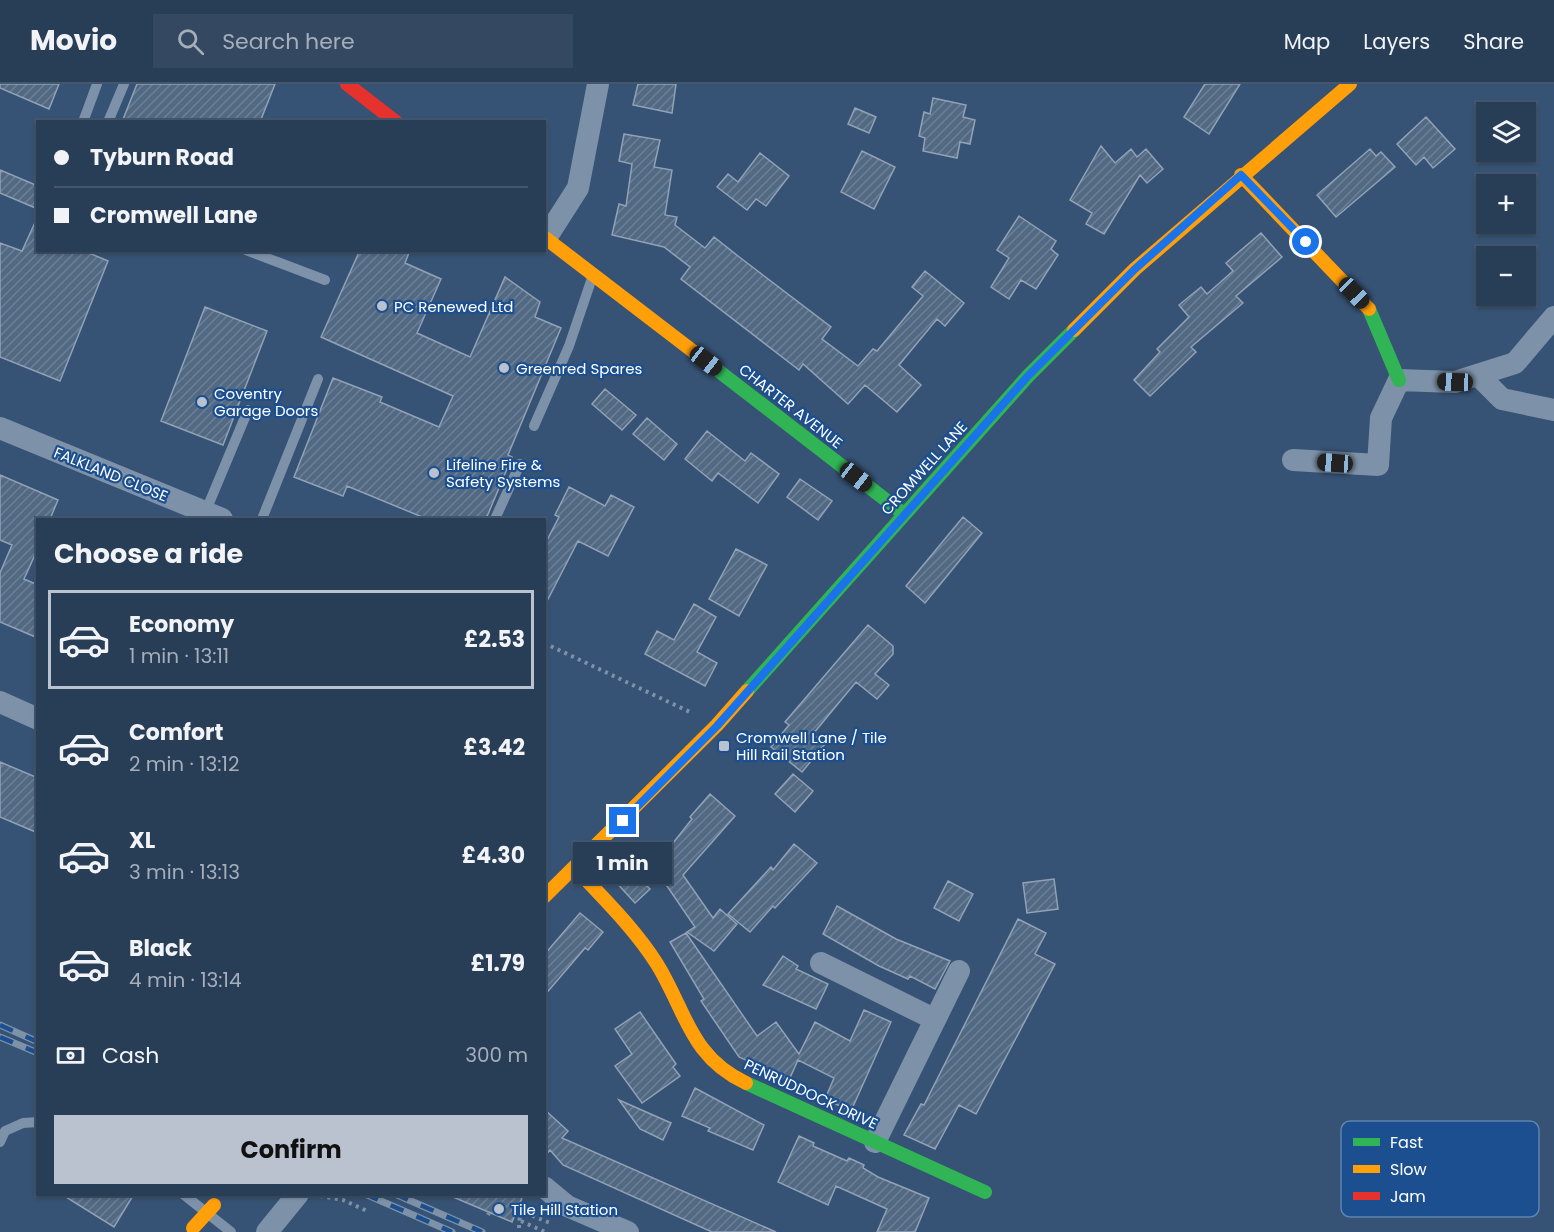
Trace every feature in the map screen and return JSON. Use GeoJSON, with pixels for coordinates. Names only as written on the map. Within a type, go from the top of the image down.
{"type":"FeatureCollection","features":[{"type":"Feature","properties":{"kind":"street"},"geometry":{"type":"LineString","coordinates":[[347,84],[393,120]]}},
{"type":"Feature","properties":{"kind":"street"},"geometry":{"type":"LineString","coordinates":[[546,236],[578,188],[598,84]]}},
{"type":"Feature","properties":{"kind":"street","name":"CROMWELL LANE"},"geometry":{"type":"LineString","coordinates":[[546,895],[576,869],[717,726],[1028,376],[1135,269],[1241,175],[1350,84]]}},
{"type":"Feature","properties":{"kind":"street"},"geometry":{"type":"LineString","coordinates":[[1241,175],[1370,310],[1399,380],[1381,418],[1378,465],[1293,460]]}},
{"type":"Feature","properties":{"kind":"street","name":"CHARTER AVENUE"},"geometry":{"type":"LineString","coordinates":[[546,238],[904,514]]}},
{"type":"Feature","properties":{"kind":"street"},"geometry":{"type":"LineString","coordinates":[[1399,380],[1455,382],[1515,363],[1554,317]]}},
{"type":"Feature","properties":{"kind":"street"},"geometry":{"type":"LineString","coordinates":[[1478,375],[1502,399],[1554,410]]}},
{"type":"Feature","properties":{"kind":"street","name":"FALKLAND CLOSE"},"geometry":{"type":"LineString","coordinates":[[0,428],[210,517]]}},
{"type":"Feature","properties":{"kind":"street"},"geometry":{"type":"LineString","coordinates":[[0,702],[36,718]]}},
{"type":"Feature","properties":{"kind":"street","name":"PENRUDDOCK DRIVE"},"geometry":{"type":"LineString","coordinates":[[576,869],[639,938],[658,965],[693,1038],[709,1059],[734,1077],[985,1192]]}},
{"type":"Feature","properties":{"kind":"street"},"geometry":{"type":"LineString","coordinates":[[821,963],[934,1019]]}},
{"type":"Feature","properties":{"kind":"street"},"geometry":{"type":"LineString","coordinates":[[875,1142],[959,971]]}},
{"type":"Feature","properties":{"kind":"street"},"geometry":{"type":"LineString","coordinates":[[546,1189],[567,1206],[628,1232]]}},
{"type":"Feature","properties":{"kind":"street"},"geometry":{"type":"LineString","coordinates":[[192,1230],[222,1196]]}},
{"type":"Feature","properties":{"kind":"street"},"geometry":{"type":"LineString","coordinates":[[267,1232],[306,1196]]}},
{"type":"Feature","properties":{"kind":"lane"},"geometry":{"type":"LineString","coordinates":[[84,120],[97,84]]}},
{"type":"Feature","properties":{"kind":"lane"},"geometry":{"type":"LineString","coordinates":[[109,120],[124,84]]}},
{"type":"Feature","properties":{"kind":"lane"},"geometry":{"type":"LineString","coordinates":[[251,252],[326,280]]}},
{"type":"Feature","properties":{"kind":"lane"},"geometry":{"type":"LineString","coordinates":[[534,426],[569,346],[593,274]]}},
{"type":"Feature","properties":{"kind":"lane"},"geometry":{"type":"LineString","coordinates":[[262,518],[318,378]]}},
{"type":"Feature","properties":{"kind":"lane"},"geometry":{"type":"LineString","coordinates":[[210,517],[248,410]]}},
{"type":"Feature","properties":{"kind":"lane"},"geometry":{"type":"LineString","coordinates":[[495,518],[520,464]]}},
{"type":"Feature","properties":{"kind":"lane"},"geometry":{"type":"LineString","coordinates":[[0,1142],[5,1131],[23,1123],[36,1122]]}},
{"type":"Feature","properties":{"kind":"lane"},"geometry":{"type":"LineString","coordinates":[[186,1196],[231,1232]]}},
{"type":"Feature","properties":{"kind":"path"},"geometry":{"type":"LineString","coordinates":[[546,644],[717,726]]}},
{"type":"Feature","properties":{"kind":"path"},"geometry":{"type":"LineString","coordinates":[[314,1196],[343,1200],[368,1210]]}},
{"type":"Feature","properties":{"kind":"path"},"geometry":{"type":"LineString","coordinates":[[519,1228],[520,1211],[540,1219]]}},
{"type":"Feature","properties":{"kind":"path"},"geometry":{"type":"LineString","coordinates":[[521,1221],[545,1232]]}},
{"type":"Feature","properties":{"kind":"building"},"geometry":{"type":"Polygon","coordinates":[[[0,84],[59,84],[49,109],[0,88],[0,84]]]}},
{"type":"Feature","properties":{"kind":"building"},"geometry":{"type":"Polygon","coordinates":[[[137,84],[275,84],[261,120],[123,120],[137,84]]]}},
{"type":"Feature","properties":{"kind":"building"},"geometry":{"type":"Polygon","coordinates":[[[638,84],[676,84],[672,113],[633,105],[638,84]]]}},
{"type":"Feature","properties":{"kind":"building"},"geometry":{"type":"Polygon","coordinates":[[[1205,84],[1240,84],[1209,134],[1184,117],[1205,84]]]}},
{"type":"Feature","properties":{"kind":"building"},"geometry":{"type":"Polygon","coordinates":[[[933,98],[966,105],[963,117],[975,120],[970,144],[960,142],[957,158],[923,151],[925,138],[919,136],[924,112],[930,114],[933,98]]]}},
{"type":"Feature","properties":{"kind":"building"},"geometry":{"type":"Polygon","coordinates":[[[855,108],[876,117],[869,133],[848,124],[855,108]]]}},
{"type":"Feature","properties":{"kind":"building"},"geometry":{"type":"Polygon","coordinates":[[[1426,117],[1455,149],[1433,168],[1424,157],[1416,165],[1397,144],[1426,117]]]}},
{"type":"Feature","properties":{"kind":"building"},"geometry":{"type":"Polygon","coordinates":[[[624,134],[660,140],[654,167],[672,170],[665,215],[677,217],[675,225],[705,248],[714,237],[831,327],[822,339],[858,366],[873,349],[877,351],[923,296],[912,287],[925,271],[964,303],[945,326],[937,319],[899,365],[921,385],[897,412],[865,385],[848,404],[803,364],[799,370],[681,279],[690,267],[664,247],[612,235],[619,204],[626,206],[632,164],[619,161],[624,134]]]}},
{"type":"Feature","properties":{"kind":"building"},"geometry":{"type":"Polygon","coordinates":[[[1101,146],[1115,163],[1131,149],[1137,157],[1146,149],[1163,169],[1147,183],[1140,175],[1104,234],[1086,224],[1092,213],[1070,200],[1101,146]]]}},
{"type":"Feature","properties":{"kind":"building"},"geometry":{"type":"Polygon","coordinates":[[[1370,149],[1376,156],[1381,152],[1395,167],[1336,217],[1317,195],[1370,149]]]}},
{"type":"Feature","properties":{"kind":"building"},"geometry":{"type":"Polygon","coordinates":[[[862,151],[895,167],[874,209],[841,192],[862,151]]]}},
{"type":"Feature","properties":{"kind":"building"},"geometry":{"type":"Polygon","coordinates":[[[760,153],[789,176],[766,206],[756,199],[747,210],[717,187],[728,174],[738,182],[760,153]]]}},
{"type":"Feature","properties":{"kind":"building"},"geometry":{"type":"Polygon","coordinates":[[[0,170],[36,185],[36,208],[0,193],[0,170]]]}},
{"type":"Feature","properties":{"kind":"building"},"geometry":{"type":"Polygon","coordinates":[[[1019,216],[1056,241],[1051,249],[1058,255],[1036,289],[1021,280],[1009,299],[991,287],[1009,258],[997,250],[1019,216]]]}},
{"type":"Feature","properties":{"kind":"building"},"geometry":{"type":"Polygon","coordinates":[[[36,220],[36,252],[87,252],[108,261],[60,381],[0,357],[0,243],[22,251],[36,220]]]}},
{"type":"Feature","properties":{"kind":"building"},"geometry":{"type":"Polygon","coordinates":[[[1261,233],[1282,257],[1236,296],[1243,303],[1191,347],[1196,352],[1150,396],[1134,380],[1160,352],[1157,349],[1189,317],[1179,305],[1201,287],[1207,294],[1233,271],[1226,263],[1261,233]]]}},
{"type":"Feature","properties":{"kind":"building"},"geometry":{"type":"Polygon","coordinates":[[[359,252],[409,252],[405,263],[441,279],[417,333],[470,357],[505,277],[540,302],[535,317],[561,328],[508,455],[512,457],[486,518],[425,518],[347,486],[343,496],[294,477],[333,378],[382,397],[380,402],[439,427],[453,396],[321,337],[359,252]]]}},
{"type":"Feature","properties":{"kind":"building"},"geometry":{"type":"Polygon","coordinates":[[[205,307],[267,331],[223,445],[161,421],[205,307]]]}},
{"type":"Feature","properties":{"kind":"building"},"geometry":{"type":"Polygon","coordinates":[[[605,389],[636,415],[622,430],[592,404],[605,389]]]}},
{"type":"Feature","properties":{"kind":"building"},"geometry":{"type":"Polygon","coordinates":[[[647,418],[677,444],[664,460],[633,434],[647,418]]]}},
{"type":"Feature","properties":{"kind":"building"},"geometry":{"type":"Polygon","coordinates":[[[707,431],[745,461],[751,453],[779,474],[758,503],[718,473],[712,481],[685,459],[707,431]]]}},
{"type":"Feature","properties":{"kind":"building"},"geometry":{"type":"Polygon","coordinates":[[[0,475],[58,500],[50,518],[36,518],[36,552],[24,579],[36,584],[36,637],[0,622],[0,573],[12,545],[0,540],[0,475]]]}},
{"type":"Feature","properties":{"kind":"building"},"geometry":{"type":"Polygon","coordinates":[[[800,479],[832,501],[818,520],[787,497],[800,479]]]}},
{"type":"Feature","properties":{"kind":"building"},"geometry":{"type":"Polygon","coordinates":[[[569,487],[605,506],[611,495],[634,507],[608,556],[578,541],[546,603],[546,542],[559,517],[555,515],[569,487]]]}},
{"type":"Feature","properties":{"kind":"building"},"geometry":{"type":"Polygon","coordinates":[[[963,517],[982,533],[925,603],[906,586],[963,517]]]}},
{"type":"Feature","properties":{"kind":"building"},"geometry":{"type":"Polygon","coordinates":[[[736,549],[767,565],[739,616],[709,599],[736,549]]]}},
{"type":"Feature","properties":{"kind":"building"},"geometry":{"type":"Polygon","coordinates":[[[694,604],[716,617],[697,652],[717,663],[705,686],[645,654],[657,631],[674,640],[694,604]]]}},
{"type":"Feature","properties":{"kind":"building"},"geometry":{"type":"Polygon","coordinates":[[[868,625],[893,646],[893,654],[875,674],[889,685],[877,699],[856,682],[813,734],[825,744],[802,772],[771,747],[789,725],[785,722],[868,625]]]}},
{"type":"Feature","properties":{"kind":"building"},"geometry":{"type":"Polygon","coordinates":[[[0,762],[36,777],[36,832],[0,817],[0,762]]]}},
{"type":"Feature","properties":{"kind":"building"},"geometry":{"type":"Polygon","coordinates":[[[793,774],[813,791],[795,812],[775,794],[793,774]]]}},
{"type":"Feature","properties":{"kind":"building"},"geometry":{"type":"Polygon","coordinates":[[[710,794],[735,816],[683,875],[713,918],[720,909],[737,924],[714,951],[687,932],[695,927],[654,867],[692,819],[690,817],[710,794]]]}},
{"type":"Feature","properties":{"kind":"building"},"geometry":{"type":"Polygon","coordinates":[[[794,844],[817,863],[750,932],[728,914],[771,867],[773,870],[794,844]]]}},
{"type":"Feature","properties":{"kind":"building"},"geometry":{"type":"Polygon","coordinates":[[[628,867],[650,889],[635,903],[614,880],[628,867]]]}},
{"type":"Feature","properties":{"kind":"building"},"geometry":{"type":"Polygon","coordinates":[[[1054,879],[1058,909],[1027,913],[1023,883],[1054,879]]]}},
{"type":"Feature","properties":{"kind":"building"},"geometry":{"type":"Polygon","coordinates":[[[948,881],[973,894],[959,921],[934,908],[948,881]]]}},
{"type":"Feature","properties":{"kind":"building"},"geometry":{"type":"Polygon","coordinates":[[[837,906],[896,939],[950,961],[935,989],[910,976],[908,979],[879,966],[823,934],[837,906]]]}},
{"type":"Feature","properties":{"kind":"building"},"geometry":{"type":"Polygon","coordinates":[[[580,913],[603,932],[588,950],[585,948],[546,994],[546,953],[580,913]]]}},
{"type":"Feature","properties":{"kind":"building"},"geometry":{"type":"Polygon","coordinates":[[[1018,919],[1046,933],[1035,954],[1055,964],[976,1114],[959,1105],[935,1149],[904,1135],[921,1104],[924,1105],[1018,919]]]}},
{"type":"Feature","properties":{"kind":"building"},"geometry":{"type":"Polygon","coordinates":[[[686,933],[757,1036],[776,1022],[799,1054],[815,1022],[850,1041],[864,1010],[891,1022],[851,1111],[825,1099],[834,1078],[798,1060],[789,1080],[739,1057],[701,1001],[704,999],[670,942],[686,933]]]}},
{"type":"Feature","properties":{"kind":"building"},"geometry":{"type":"Polygon","coordinates":[[[783,956],[798,966],[796,969],[828,984],[816,1009],[763,985],[783,956]]]}},
{"type":"Feature","properties":{"kind":"building"},"geometry":{"type":"Polygon","coordinates":[[[640,1012],[676,1064],[673,1067],[680,1076],[642,1103],[615,1066],[632,1054],[615,1029],[640,1012]]]}},
{"type":"Feature","properties":{"kind":"building"},"geometry":{"type":"Polygon","coordinates":[[[695,1088],[764,1125],[753,1150],[708,1131],[710,1128],[682,1116],[695,1088]]]}},
{"type":"Feature","properties":{"kind":"building"},"geometry":{"type":"Polygon","coordinates":[[[619,1100],[671,1123],[663,1140],[640,1129],[619,1100]]]}},
{"type":"Feature","properties":{"kind":"building"},"geometry":{"type":"Polygon","coordinates":[[[546,1111],[568,1131],[562,1138],[776,1232],[712,1232],[563,1165],[550,1150],[546,1155],[546,1111]]]}},
{"type":"Feature","properties":{"kind":"building"},"geometry":{"type":"Polygon","coordinates":[[[799,1136],[814,1143],[813,1146],[847,1161],[849,1158],[864,1165],[863,1168],[878,1177],[929,1198],[915,1232],[877,1232],[887,1209],[836,1186],[828,1205],[778,1182],[799,1136]]]}},
{"type":"Feature","properties":{"kind":"building"},"geometry":{"type":"Polygon","coordinates":[[[64,1196],[133,1196],[114,1227],[64,1196]]]}},
{"type":"Feature","properties":{"kind":"building","name":"Tile Hill Station"},"geometry":{"type":"Polygon","coordinates":[[[451,1196],[518,1196],[522,1198],[512,1222],[451,1196]]]}},
{"type":"Feature","properties":{"kind":"railway"},"geometry":{"type":"LineString","coordinates":[[0,1025],[36,1041]]}},
{"type":"Feature","properties":{"kind":"railway"},"geometry":{"type":"LineString","coordinates":[[0,1037],[36,1052]]}},
{"type":"Feature","properties":{"kind":"railway"},"geometry":{"type":"LineString","coordinates":[[370,1196],[452,1232]]}},
{"type":"Feature","properties":{"kind":"railway"},"geometry":{"type":"LineString","coordinates":[[400,1196],[482,1232]]}},
{"type":"Feature","properties":{"kind":"traffic: fast"},"geometry":{"type":"LineString","coordinates":[[1369,309],[1399,380]]}},
{"type":"Feature","properties":{"kind":"traffic: fast"},"geometry":{"type":"LineString","coordinates":[[747,691],[1028,376],[1074,330]]}},
{"type":"Feature","properties":{"kind":"traffic: fast"},"geometry":{"type":"LineString","coordinates":[[694,352],[904,514]]}},
{"type":"Feature","properties":{"kind":"traffic: fast"},"geometry":{"type":"LineString","coordinates":[[746,1083],[985,1192]]}},
{"type":"Feature","properties":{"kind":"traffic: slow"},"geometry":{"type":"LineString","coordinates":[[1074,330],[1135,269],[1350,84]]}},
{"type":"Feature","properties":{"kind":"traffic: slow"},"geometry":{"type":"LineString","coordinates":[[1241,175],[1369,309]]}},
{"type":"Feature","properties":{"kind":"traffic: slow"},"geometry":{"type":"LineString","coordinates":[[546,239],[694,352]]}},
{"type":"Feature","properties":{"kind":"traffic: slow"},"geometry":{"type":"LineString","coordinates":[[546,895],[717,725],[747,691]]}},
{"type":"Feature","properties":{"kind":"traffic: slow"},"geometry":{"type":"LineString","coordinates":[[576,869],[619,915],[648,951],[701,1046],[727,1072],[746,1083]]}},
{"type":"Feature","properties":{"kind":"traffic: slow"},"geometry":{"type":"LineString","coordinates":[[193,1228],[214,1205]]}},
{"type":"Feature","properties":{"kind":"traffic: jam"},"geometry":{"type":"LineString","coordinates":[[347,84],[393,120]]}},
{"type":"Feature","properties":{"kind":"place","name":"PC Renewed Ltd"},"geometry":{"type":"Point","coordinates":[382,306]}},
{"type":"Feature","properties":{"kind":"place","name":"Greenred Spares"},"geometry":{"type":"Point","coordinates":[504,368]}},
{"type":"Feature","properties":{"kind":"place","name":"Coventry Garage Doors"},"geometry":{"type":"Point","coordinates":[202,402]}},
{"type":"Feature","properties":{"kind":"place","name":"Lifeline Fire & Safety Systems"},"geometry":{"type":"Point","coordinates":[434,473]}},
{"type":"Feature","properties":{"kind":"place","name":"Cromwell Lane / Tile Hill Rail Station"},"geometry":{"type":"Point","coordinates":[724,746]}},
{"type":"Feature","properties":{"kind":"place","name":"Tile Hill Station"},"geometry":{"type":"Point","coordinates":[499,1209]}},
{"type":"Feature","properties":{"kind":"route"},"geometry":{"type":"LineString","coordinates":[[623,821],[717,726],[1028,376],[1135,269],[1241,175],[1306,242]]}}]}
